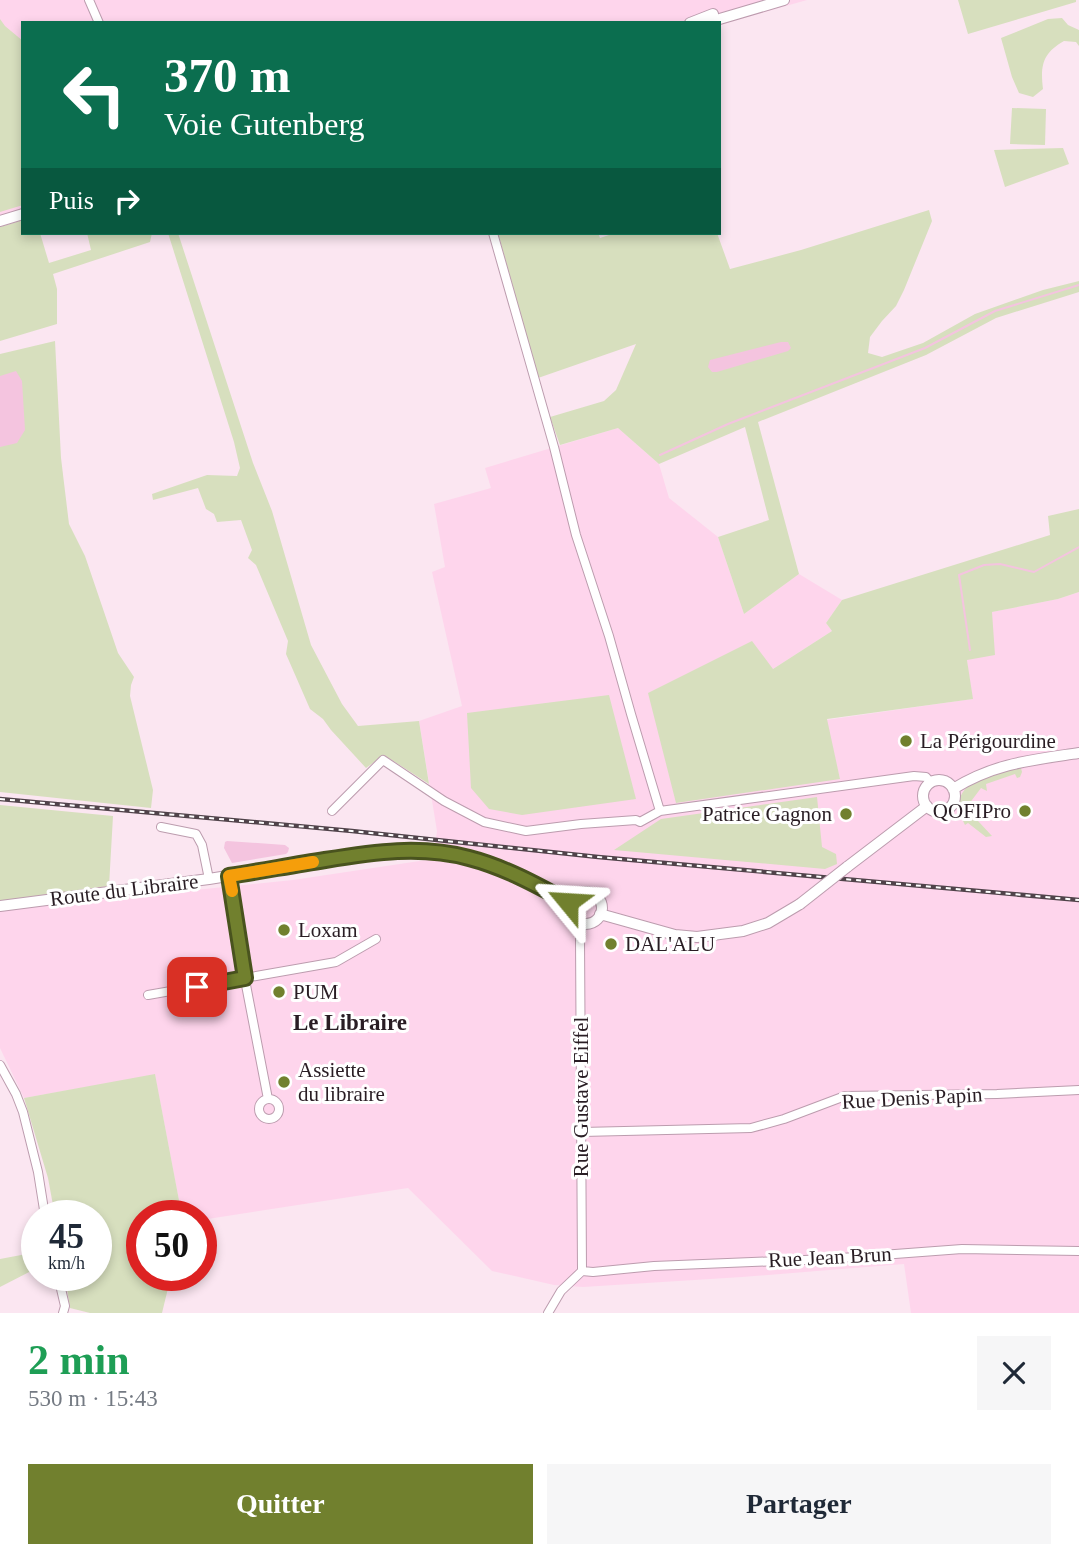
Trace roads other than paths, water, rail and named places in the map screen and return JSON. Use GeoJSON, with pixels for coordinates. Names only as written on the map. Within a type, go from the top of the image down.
{"type":"FeatureCollection","features":[{"type":"Feature","properties":{"kind":"main road"},"geometry":{"type":"LineString","coordinates":[[695,21],[759,0]]}},
{"type":"Feature","properties":{"kind":"main road"},"geometry":{"type":"LineString","coordinates":[[713,21],[784,0]]}},
{"type":"Feature","properties":{"kind":"main road"},"geometry":{"type":"LineString","coordinates":[[0,221],[21,215]]}},
{"type":"Feature","properties":{"kind":"main road"},"geometry":{"type":"LineString","coordinates":[[953,789],[982,773],[1002,766],[1079,753]]}},
{"type":"Feature","properties":{"kind":"main road"},"geometry":{"type":"LineString","coordinates":[[941,780],[953,789],[955,799],[950,807],[936,811],[927,806],[924,791],[931,783],[941,780]]}},
{"type":"Feature","properties":{"kind":"main road"},"geometry":{"type":"LineString","coordinates":[[600,914],[696,937],[743,931],[768,923],[800,904],[927,806]]}},
{"type":"Feature","properties":{"kind":"main road","name":"Route du Libraire"},"geometry":{"type":"LineString","coordinates":[[0,906],[209,879],[387,851],[431,851],[469,858],[509,873],[571,903]]}},
{"type":"Feature","properties":{"kind":"main road"},"geometry":{"type":"LineString","coordinates":[[590,893],[598,899],[600,914],[595,921],[582,924],[571,914],[571,903],[577,896],[590,893]]}},
{"type":"Feature","properties":{"kind":"street"},"geometry":{"type":"LineString","coordinates":[[89,0],[98,21]]}},
{"type":"Feature","properties":{"kind":"street"},"geometry":{"type":"LineString","coordinates":[[494,235],[554,447],[576,535],[609,636],[660,811]]}},
{"type":"Feature","properties":{"kind":"street"},"geometry":{"type":"LineString","coordinates":[[332,811],[383,760],[444,801],[484,822],[526,831],[581,824],[636,820],[640,822],[660,811],[914,776],[926,778],[931,783]]}},
{"type":"Feature","properties":{"kind":"street"},"geometry":{"type":"LineString","coordinates":[[161,827],[196,834],[202,845],[209,879]]}},
{"type":"Feature","properties":{"kind":"street"},"geometry":{"type":"LineString","coordinates":[[229,876],[268,1099]]}},
{"type":"Feature","properties":{"kind":"street","name":"Rue Gustave Eiffel"},"geometry":{"type":"LineString","coordinates":[[582,924],[582,1271]]}},
{"type":"Feature","properties":{"kind":"street"},"geometry":{"type":"LineString","coordinates":[[148,995],[336,962],[376,939]]}},
{"type":"Feature","properties":{"kind":"street"},"geometry":{"type":"LineString","coordinates":[[0,1065],[23,1112],[42,1200]]}},
{"type":"Feature","properties":{"kind":"street","name":"Rue Denis Papin"},"geometry":{"type":"LineString","coordinates":[[582,1132],[751,1128],[784,1119],[845,1096],[1079,1090]]}},
{"type":"Feature","properties":{"kind":"street","name":"Rue Jean Brun"},"geometry":{"type":"LineString","coordinates":[[582,1271],[828,1259],[962,1249],[1079,1251]]}},
{"type":"Feature","properties":{"kind":"street"},"geometry":{"type":"LineString","coordinates":[[548,1313],[561,1291],[582,1271]]}},
{"type":"Feature","properties":{"kind":"street"},"geometry":{"type":"LineString","coordinates":[[62,1291],[65,1306],[63,1313]]}},
{"type":"Feature","properties":{"kind":"waterway"},"geometry":{"type":"LineString","coordinates":[[660,455],[728,424],[925,348],[995,311],[1079,285]]}},
{"type":"Feature","properties":{"kind":"waterway"},"geometry":{"type":"LineString","coordinates":[[970,650],[959,575],[984,565],[1000,564],[1034,572],[1079,547]]}},
{"type":"Feature","properties":{"kind":"railway"},"geometry":{"type":"LineString","coordinates":[[0,799],[1079,900]]}},
{"type":"Feature","properties":{"kind":"place","name":"La Périgourdine"},"geometry":{"type":"Point","coordinates":[906,741]}},
{"type":"Feature","properties":{"kind":"place","name":"QOFIPro"},"geometry":{"type":"Point","coordinates":[1025,811]}},
{"type":"Feature","properties":{"kind":"place","name":"Patrice Gagnon"},"geometry":{"type":"Point","coordinates":[846,814]}},
{"type":"Feature","properties":{"kind":"place","name":"Loxam"},"geometry":{"type":"Point","coordinates":[284,930]}},
{"type":"Feature","properties":{"kind":"place","name":"DAL'ALU"},"geometry":{"type":"Point","coordinates":[611,944]}},
{"type":"Feature","properties":{"kind":"place","name":"PUM"},"geometry":{"type":"Point","coordinates":[279,992]}},
{"type":"Feature","properties":{"kind":"place","name":"Assiette du libraire"},"geometry":{"type":"Point","coordinates":[284,1082]}},
{"type":"Feature","properties":{"kind":"district","name":"Le Libraire"},"geometry":{"type":"Point","coordinates":[350,1022]}}]}
